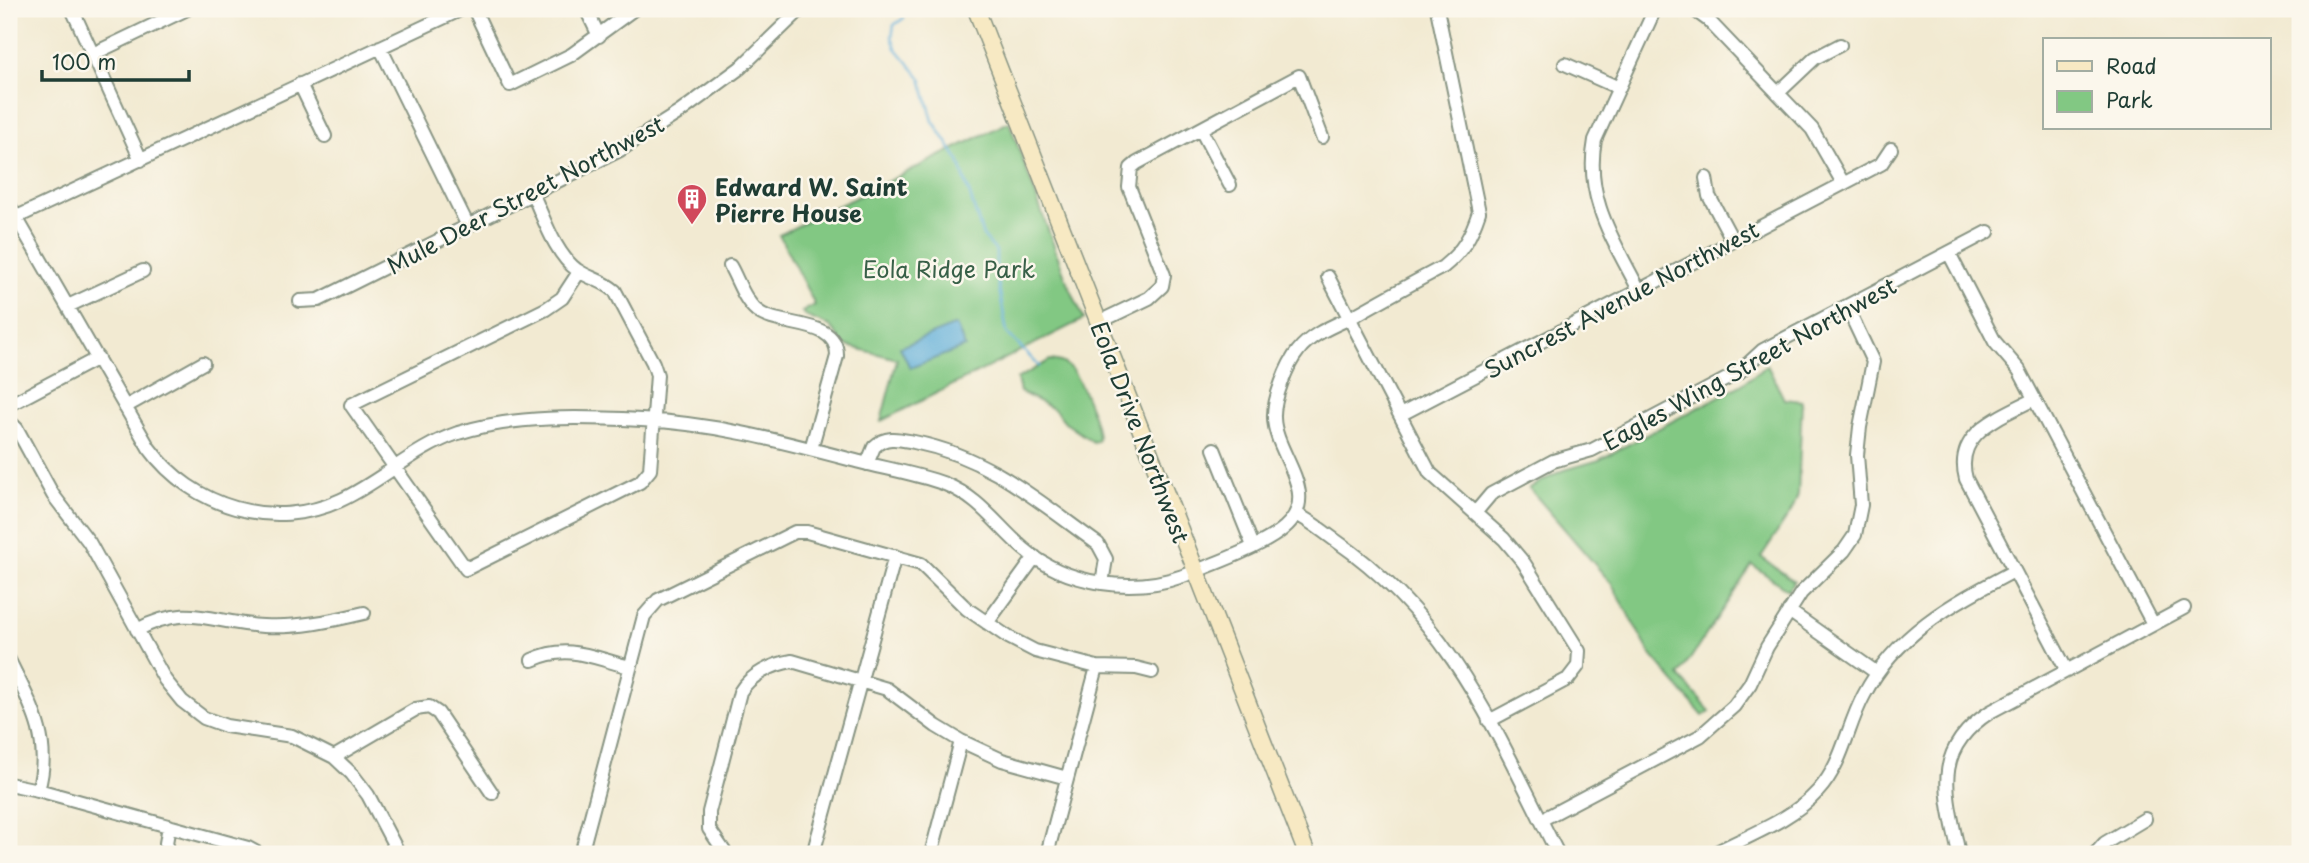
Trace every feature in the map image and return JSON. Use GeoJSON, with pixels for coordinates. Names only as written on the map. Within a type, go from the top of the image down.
{"type":"FeatureCollection","features":[{"type":"Feature","properties":{"kind":"main road","name":"Eola Drive Northwest"},"geometry":{"type":"LineString","coordinates":[[976,9],[1307,854]]}},
{"type":"Feature","properties":{"kind":"street"},"geometry":{"type":"LineString","coordinates":[[72,9],[141,160]]}},
{"type":"Feature","properties":{"kind":"street"},"geometry":{"type":"LineString","coordinates":[[93,54],[187,9]]}},
{"type":"Feature","properties":{"kind":"street"},"geometry":{"type":"LineString","coordinates":[[17,217],[462,9]]}},
{"type":"Feature","properties":{"kind":"street"},"geometry":{"type":"LineString","coordinates":[[474,9],[510,85],[560,61],[634,9]]}},
{"type":"Feature","properties":{"kind":"street"},"geometry":{"type":"LineString","coordinates":[[586,9],[599,36]]}},
{"type":"Feature","properties":{"kind":"street","name":"Mule Deer Street Northwest"},"geometry":{"type":"LineString","coordinates":[[300,301],[319,300],[620,150],[680,112],[740,68],[801,9]]}},
{"type":"Feature","properties":{"kind":"street"},"geometry":{"type":"LineString","coordinates":[[9,205],[149,448],[167,470],[203,496],[239,510],[283,514],[314,510],[343,500],[393,467],[445,438],[502,423],[600,418],[654,421],[726,429],[942,483],[985,508],[1035,557],[1068,573],[1102,583],[1139,585],[1195,571],[1280,532],[1296,514],[1300,495],[1274,423],[1276,405],[1297,352],[1311,339],[1443,267],[1458,255],[1471,237],[1479,212],[1437,9]]}},
{"type":"Feature","properties":{"kind":"street"},"geometry":{"type":"LineString","coordinates":[[1639,290],[1600,215],[1591,178],[1595,140],[1655,9]]}},
{"type":"Feature","properties":{"kind":"street"},"geometry":{"type":"LineString","coordinates":[[1693,9],[1708,20],[1812,129],[1843,183]]}},
{"type":"Feature","properties":{"kind":"street"},"geometry":{"type":"LineString","coordinates":[[1778,93],[1815,58],[1840,45]]}},
{"type":"Feature","properties":{"kind":"street"},"geometry":{"type":"LineString","coordinates":[[380,47],[468,226]]}},
{"type":"Feature","properties":{"kind":"street"},"geometry":{"type":"LineString","coordinates":[[1565,64],[1619,88]]}},
{"type":"Feature","properties":{"kind":"street"},"geometry":{"type":"LineString","coordinates":[[1098,322],[1149,298],[1162,286],[1164,275],[1129,187],[1131,169],[1299,76],[1322,137]]}},
{"type":"Feature","properties":{"kind":"street"},"geometry":{"type":"LineString","coordinates":[[300,84],[325,136]]}},
{"type":"Feature","properties":{"kind":"street"},"geometry":{"type":"LineString","coordinates":[[1201,130],[1230,185]]}},
{"type":"Feature","properties":{"kind":"street","name":"Suncrest Avenue Northwest"},"geometry":{"type":"LineString","coordinates":[[1400,415],[1881,164],[1892,149]]}},
{"type":"Feature","properties":{"kind":"street"},"geometry":{"type":"LineString","coordinates":[[1706,178],[1709,196],[1733,241]]}},
{"type":"Feature","properties":{"kind":"street"},"geometry":{"type":"LineString","coordinates":[[533,195],[560,249],[579,272],[605,282],[615,291],[653,363],[657,375],[650,470],[640,482],[466,569],[351,405],[546,309],[562,298],[579,272]]}},
{"type":"Feature","properties":{"kind":"street","name":"Eagles Wing Street Northwest"},"geometry":{"type":"LineString","coordinates":[[1475,513],[1491,494],[1553,461],[1592,450],[1641,425],[1738,373],[1763,350],[1988,233]]}},
{"type":"Feature","properties":{"kind":"street"},"geometry":{"type":"LineString","coordinates":[[1949,253],[1995,342],[2019,370],[2153,624]]}},
{"type":"Feature","properties":{"kind":"street"},"geometry":{"type":"LineString","coordinates":[[730,267],[756,310],[765,316],[825,332],[835,344],[837,356],[811,449]]}},
{"type":"Feature","properties":{"kind":"street"},"geometry":{"type":"LineString","coordinates":[[68,306],[144,271]]}},
{"type":"Feature","properties":{"kind":"street"},"geometry":{"type":"LineString","coordinates":[[1328,277],[1430,473],[1504,539],[1542,588],[1579,651],[1578,666],[1568,679],[1489,721]]}},
{"type":"Feature","properties":{"kind":"street"},"geometry":{"type":"LineString","coordinates":[[1541,820],[1700,736],[1734,706],[1750,684],[1801,593],[1843,551],[1854,534],[1861,505],[1857,455],[1873,362],[1847,307]]}},
{"type":"Feature","properties":{"kind":"street"},"geometry":{"type":"LineString","coordinates":[[9,405],[98,358]]}},
{"type":"Feature","properties":{"kind":"street"},"geometry":{"type":"LineString","coordinates":[[125,407],[203,363]]}},
{"type":"Feature","properties":{"kind":"street"},"geometry":{"type":"LineString","coordinates":[[2034,399],[1981,427],[1971,437],[1963,466],[1966,479],[2067,671]]}},
{"type":"Feature","properties":{"kind":"street"},"geometry":{"type":"LineString","coordinates":[[9,421],[17,429],[53,495],[89,542],[165,680],[182,701],[204,718],[226,726],[292,736],[334,757],[368,795],[399,854]]}},
{"type":"Feature","properties":{"kind":"street"},"geometry":{"type":"LineString","coordinates":[[867,464],[874,447],[890,438],[948,450],[978,461],[1098,544],[1106,559],[1102,583]]}},
{"type":"Feature","properties":{"kind":"street"},"geometry":{"type":"LineString","coordinates":[[1214,449],[1253,546]]}},
{"type":"Feature","properties":{"kind":"street"},"geometry":{"type":"LineString","coordinates":[[1296,514],[1361,558],[1412,604],[1452,654],[1558,854]]}},
{"type":"Feature","properties":{"kind":"street"},"geometry":{"type":"LineString","coordinates":[[582,854],[644,616],[658,600],[785,536],[807,532],[921,564],[967,609],[1035,652],[1097,667],[1136,667],[1152,672]]}},
{"type":"Feature","properties":{"kind":"street"},"geometry":{"type":"LineString","coordinates":[[813,854],[895,556]]}},
{"type":"Feature","properties":{"kind":"street"},"geometry":{"type":"LineString","coordinates":[[987,623],[1035,557]]}},
{"type":"Feature","properties":{"kind":"street"},"geometry":{"type":"LineString","coordinates":[[1713,854],[1795,810],[1819,790],[1834,769],[1853,718],[1877,673],[1900,644],[1922,624],[2014,570]]}},
{"type":"Feature","properties":{"kind":"street"},"geometry":{"type":"LineString","coordinates":[[1959,854],[1947,795],[1946,774],[1955,744],[1976,721],[2184,608]]}},
{"type":"Feature","properties":{"kind":"street"},"geometry":{"type":"LineString","coordinates":[[1789,611],[1877,673]]}},
{"type":"Feature","properties":{"kind":"street"},"geometry":{"type":"LineString","coordinates":[[137,630],[161,617],[181,614],[239,624],[289,627],[364,613]]}},
{"type":"Feature","properties":{"kind":"street"},"geometry":{"type":"LineString","coordinates":[[532,660],[552,651],[563,650],[630,667]]}},
{"type":"Feature","properties":{"kind":"street"},"geometry":{"type":"LineString","coordinates":[[9,660],[43,736],[45,757],[38,790]]}},
{"type":"Feature","properties":{"kind":"street"},"geometry":{"type":"LineString","coordinates":[[726,854],[709,829],[709,811],[744,685],[780,663],[792,661],[887,689],[936,726],[961,741],[1002,760],[1067,778]]}},
{"type":"Feature","properties":{"kind":"street"},"geometry":{"type":"LineString","coordinates":[[1047,854],[1097,667]]}},
{"type":"Feature","properties":{"kind":"street"},"geometry":{"type":"LineString","coordinates":[[334,757],[416,709],[429,707],[438,713],[492,793]]}},
{"type":"Feature","properties":{"kind":"street"},"geometry":{"type":"LineString","coordinates":[[931,854],[961,741]]}},
{"type":"Feature","properties":{"kind":"street"},"geometry":{"type":"LineString","coordinates":[[9,784],[169,826],[259,854]]}},
{"type":"Feature","properties":{"kind":"street"},"geometry":{"type":"LineString","coordinates":[[2095,854],[2105,843],[2145,819]]}},
{"type":"Feature","properties":{"kind":"street"},"geometry":{"type":"LineString","coordinates":[[169,826],[166,843],[170,854]]}},
{"type":"Feature","properties":{"kind":"green space","name":"Eola Ridge Park"},"geometry":{"type":"Polygon","coordinates":[[[1009,122],[1066,279],[1084,319],[881,421],[897,359],[844,345],[830,326],[809,318],[802,312],[815,305],[779,235],[1009,122]]]}},
{"type":"Feature","properties":{"kind":"green space"},"geometry":{"type":"Polygon","coordinates":[[[1050,360],[1064,363],[1075,375],[1093,416],[1097,441],[1093,442],[1067,424],[1054,409],[1020,392],[1017,379],[1050,360]]]}},
{"type":"Feature","properties":{"kind":"green space"},"geometry":{"type":"Polygon","coordinates":[[[1767,365],[1784,399],[1802,401],[1798,495],[1792,510],[1761,557],[1794,581],[1788,590],[1752,565],[1679,676],[1710,711],[1703,716],[1651,655],[1611,583],[1529,488],[1561,471],[1599,460],[1741,385],[1767,365]]]}},
{"type":"Feature","properties":{"kind":"water"},"geometry":{"type":"Polygon","coordinates":[[[956,325],[965,347],[910,368],[900,347],[956,325]]]}},
{"type":"Feature","properties":{"kind":"waterway"},"geometry":{"type":"LineString","coordinates":[[904,18],[894,25],[892,37],[896,48],[921,78],[933,121],[959,161],[983,236],[996,251],[996,271],[1007,333],[1039,366]]}},
{"type":"Feature","properties":{"kind":"place","name":"Edward W. Saint Pierre House"},"geometry":{"type":"Point","coordinates":[692,226]}}]}
